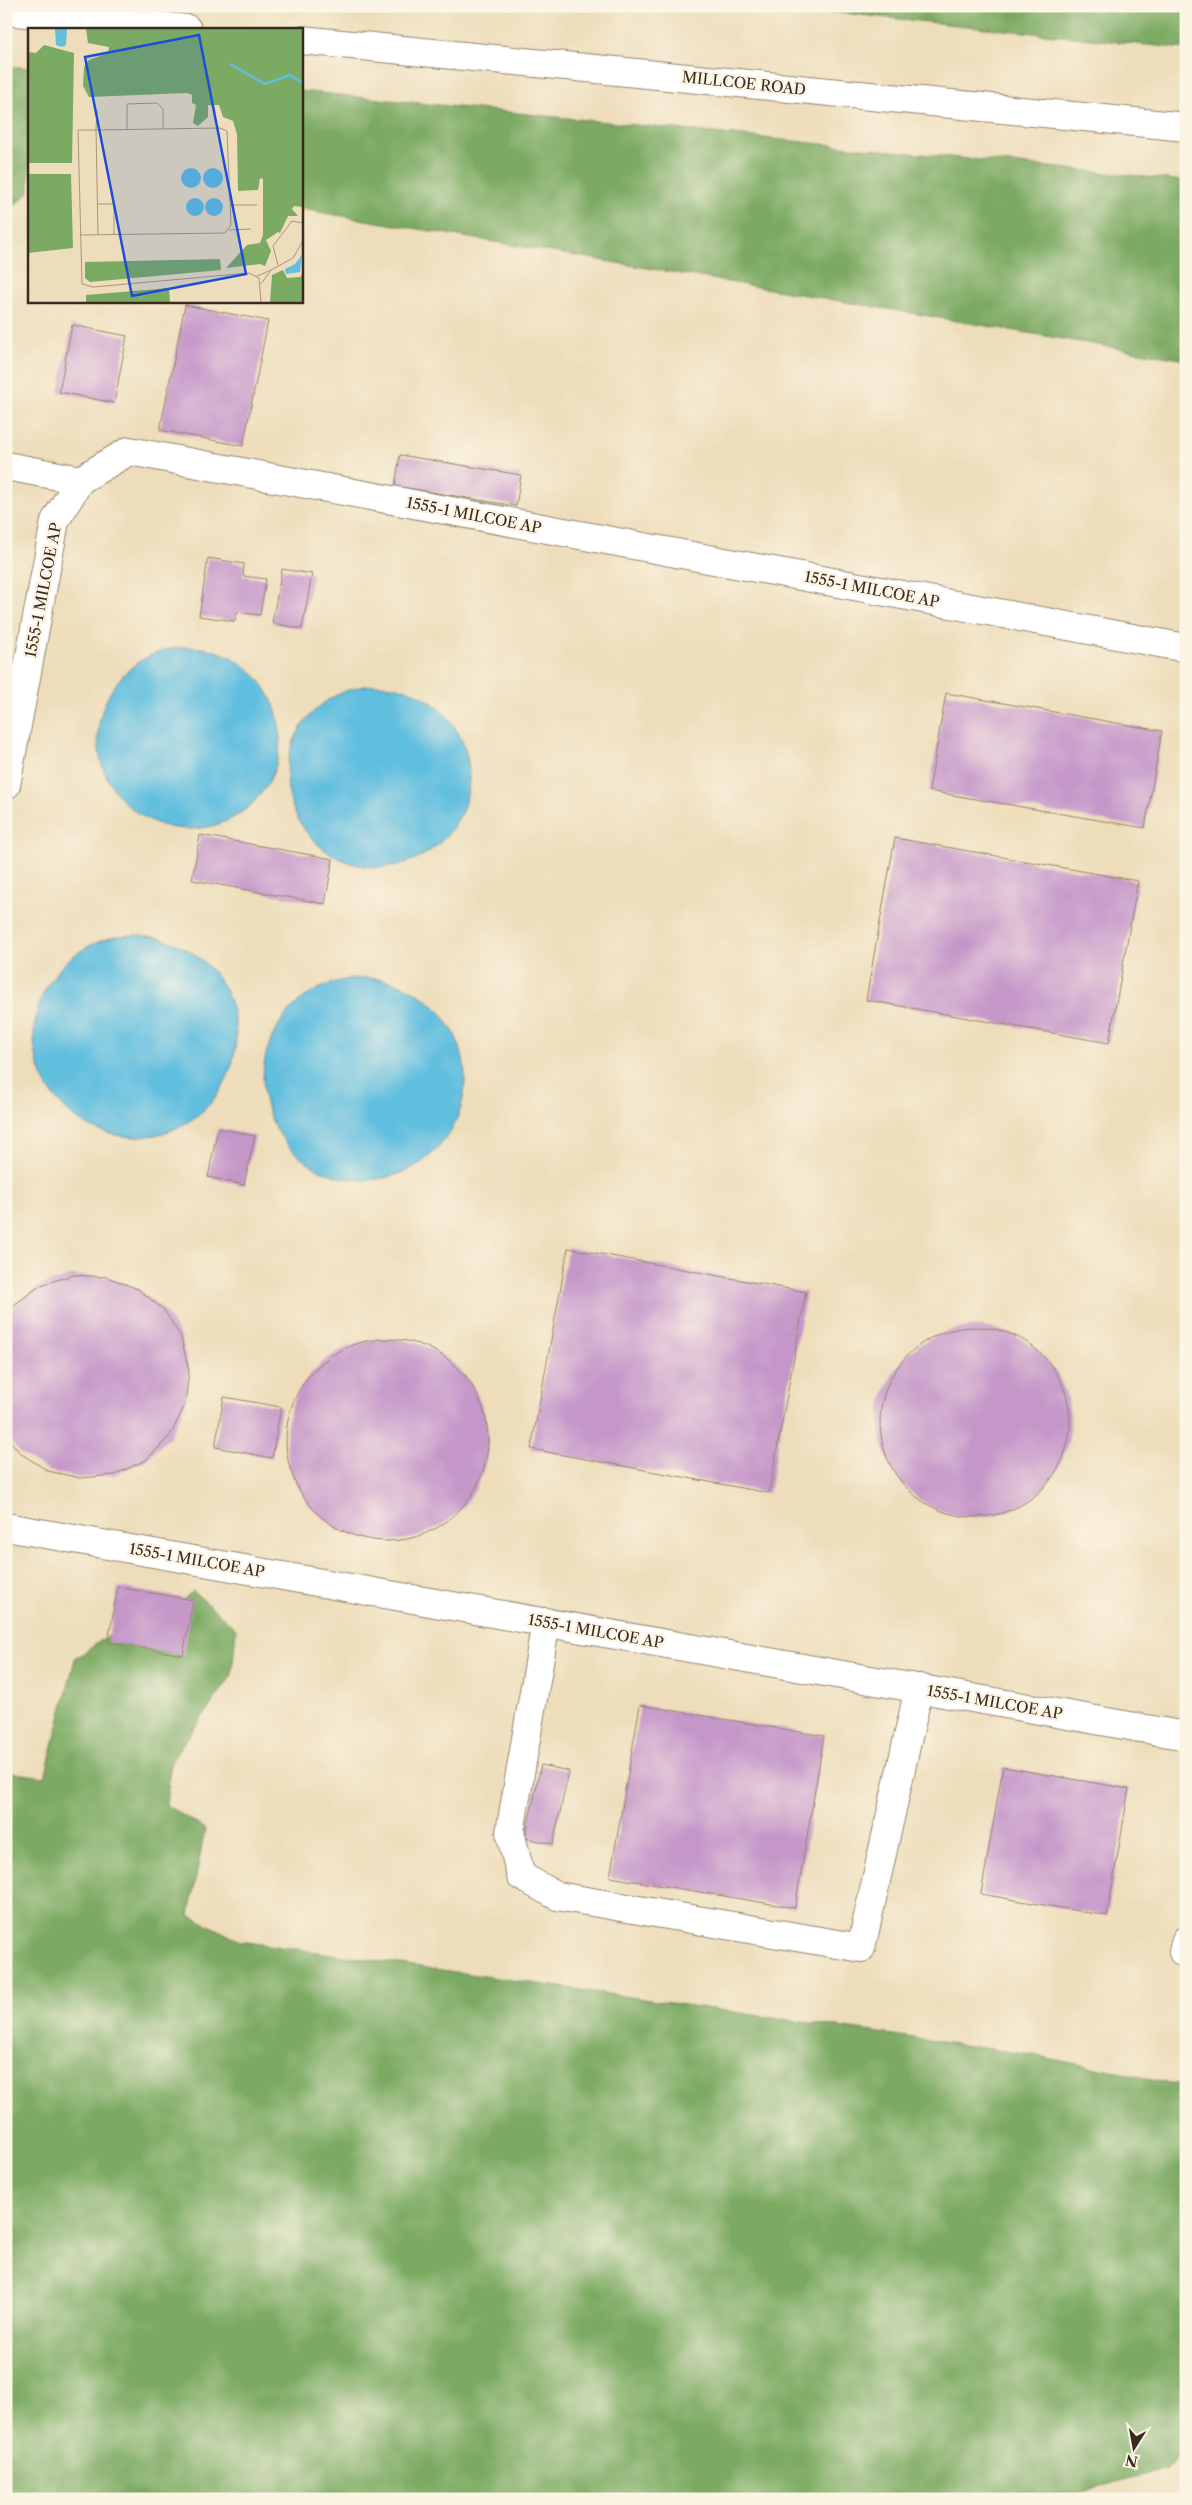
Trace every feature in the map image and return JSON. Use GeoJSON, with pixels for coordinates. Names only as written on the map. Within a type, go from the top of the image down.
{"type":"FeatureCollection","features":[{"type":"Feature","properties":{"kind":"street"},"geometry":{"type":"LineString","coordinates":[[6,11],[177,28]]}},
{"type":"Feature","properties":{"kind":"street","name":"MILLCOE ROAD"},"geometry":{"type":"LineString","coordinates":[[302,40],[1186,127]]}},
{"type":"Feature","properties":{"kind":"street","name":"1555-1 MILCOE AP"},"geometry":{"type":"LineString","coordinates":[[6,786],[12,722],[55,521],[80,480],[129,451],[1186,648]]}},
{"type":"Feature","properties":{"kind":"street"},"geometry":{"type":"LineString","coordinates":[[6,466],[80,480]]}},
{"type":"Feature","properties":{"kind":"street","name":"1555-1 MILCOE AP"},"geometry":{"type":"LineString","coordinates":[[6,1527],[1186,1736]]}},
{"type":"Feature","properties":{"kind":"street"},"geometry":{"type":"LineString","coordinates":[[546,1622],[510,1832],[520,1876],[557,1896],[861,1948],[918,1688]]}},
{"type":"Feature","properties":{"kind":"green space"},"geometry":{"type":"Polygon","coordinates":[[[804,6],[1186,6],[1186,49],[804,9],[804,6]]]}},
{"type":"Feature","properties":{"kind":"green space"},"geometry":{"type":"Polygon","coordinates":[[[6,66],[28,68],[28,193],[6,213],[6,66]]]}},
{"type":"Feature","properties":{"kind":"green space"},"geometry":{"type":"Polygon","coordinates":[[[302,91],[1186,181],[1186,360],[302,209],[302,91]]]}},
{"type":"Feature","properties":{"kind":"green space"},"geometry":{"type":"Polygon","coordinates":[[[193,1591],[236,1629],[232,1675],[171,1761],[166,1805],[205,1829],[189,1915],[240,1941],[1032,2055],[1186,2086],[1186,2448],[1166,2469],[1060,2497],[954,2499],[6,2499],[6,1772],[45,1777],[75,1659],[123,1625],[160,1621],[193,1591]]]}},
{"type":"Feature","properties":{"kind":"water"},"geometry":{"type":"Polygon","coordinates":[[[198,647],[224,654],[240,662],[259,680],[273,703],[280,729],[280,747],[273,773],[265,789],[247,808],[240,814],[215,825],[198,829],[180,829],[154,822],[138,814],[113,789],[105,773],[100,756],[98,729],[105,703],[113,687],[138,662],[154,654],[171,649],[198,647]]]}},
{"type":"Feature","properties":{"kind":"water"},"geometry":{"type":"Polygon","coordinates":[[[387,685],[413,692],[429,700],[448,718],[462,741],[469,767],[469,785],[462,811],[454,827],[436,846],[429,852],[404,863],[387,867],[369,867],[343,860],[327,852],[302,827],[294,811],[289,794],[287,767],[294,741],[302,725],[327,700],[343,692],[360,687],[387,685]]]}},
{"type":"Feature","properties":{"kind":"water"},"geometry":{"type":"Polygon","coordinates":[[[125,935],[145,935],[164,939],[183,947],[199,958],[213,972],[224,988],[232,1007],[236,1036],[232,1065],[224,1084],[213,1100],[199,1114],[183,1125],[164,1133],[145,1137],[125,1137],[106,1133],[87,1125],[71,1114],[57,1100],[46,1084],[38,1065],[34,1046],[34,1026],[38,1007],[46,988],[57,972],[71,958],[87,947],[106,939],[125,935]]]}},
{"type":"Feature","properties":{"kind":"water"},"geometry":{"type":"Polygon","coordinates":[[[354,978],[374,978],[393,982],[412,990],[436,1007],[448,1023],[457,1040],[463,1059],[465,1079],[463,1099],[457,1118],[448,1135],[436,1151],[412,1168],[393,1176],[374,1180],[354,1180],[335,1176],[316,1168],[292,1151],[275,1127],[267,1108],[263,1089],[263,1069],[267,1050],[275,1031],[292,1007],[316,990],[335,982],[354,978]]]}},
{"type":"Feature","properties":{"kind":"building"},"geometry":{"type":"Polygon","coordinates":[[[185,305],[268,321],[243,446],[160,430],[185,305]]]}},
{"type":"Feature","properties":{"kind":"building"},"geometry":{"type":"Polygon","coordinates":[[[72,325],[127,336],[114,403],[59,392],[72,325]]]}},
{"type":"Feature","properties":{"kind":"building"},"geometry":{"type":"Polygon","coordinates":[[[400,455],[521,475],[516,506],[395,486],[400,455]]]}},
{"type":"Feature","properties":{"kind":"building"},"geometry":{"type":"Polygon","coordinates":[[[208,558],[244,564],[243,576],[266,579],[260,615],[237,612],[235,621],[199,616],[208,558]]]}},
{"type":"Feature","properties":{"kind":"building"},"geometry":{"type":"Polygon","coordinates":[[[282,569],[312,574],[302,629],[272,623],[282,569]]]}},
{"type":"Feature","properties":{"kind":"building"},"geometry":{"type":"Polygon","coordinates":[[[946,693],[1162,731],[1145,828],[929,791],[946,693]]]}},
{"type":"Feature","properties":{"kind":"building"},"geometry":{"type":"Polygon","coordinates":[[[200,835],[333,859],[325,904],[192,880],[200,835]]]}},
{"type":"Feature","properties":{"kind":"building"},"geometry":{"type":"Polygon","coordinates":[[[895,838],[1138,881],[1109,1043],[866,1000],[895,838]]]}},
{"type":"Feature","properties":{"kind":"building"},"geometry":{"type":"Polygon","coordinates":[[[218,1128],[255,1136],[244,1185],[208,1177],[218,1128]]]}},
{"type":"Feature","properties":{"kind":"building"},"geometry":{"type":"Polygon","coordinates":[[[568,1248],[806,1292],[769,1493],[531,1449],[568,1248]]]}},
{"type":"Feature","properties":{"kind":"building"},"geometry":{"type":"Polygon","coordinates":[[[73,1275],[107,1277],[138,1289],[164,1310],[181,1337],[189,1371],[185,1405],[170,1436],[146,1460],[114,1475],[80,1478],[48,1471],[20,1453],[6,1436],[6,1316],[14,1305],[41,1285],[73,1275]]]}},
{"type":"Feature","properties":{"kind":"building"},"geometry":{"type":"Polygon","coordinates":[[[966,1327],[984,1327],[1003,1331],[1020,1338],[1035,1348],[1049,1362],[1059,1377],[1066,1394],[1070,1422],[1066,1450],[1059,1467],[1049,1482],[1035,1496],[1020,1506],[1003,1513],[984,1517],[966,1517],[947,1513],[930,1506],[915,1496],[901,1482],[891,1467],[884,1450],[880,1431],[880,1413],[884,1394],[891,1377],[901,1362],[915,1348],[930,1338],[947,1331],[966,1327]]]}},
{"type":"Feature","properties":{"kind":"building"},"geometry":{"type":"Polygon","coordinates":[[[377,1339],[397,1339],[416,1343],[435,1351],[451,1362],[465,1376],[476,1392],[484,1411],[488,1440],[484,1469],[476,1488],[465,1504],[451,1518],[435,1529],[416,1537],[397,1541],[377,1541],[358,1537],[339,1529],[323,1518],[309,1504],[298,1488],[290,1469],[286,1450],[286,1430],[290,1411],[298,1392],[309,1376],[323,1362],[339,1351],[358,1343],[377,1339]]]}},
{"type":"Feature","properties":{"kind":"building"},"geometry":{"type":"Polygon","coordinates":[[[224,1397],[281,1407],[272,1458],[215,1447],[224,1397]]]}},
{"type":"Feature","properties":{"kind":"building"},"geometry":{"type":"Polygon","coordinates":[[[118,1587],[193,1600],[183,1655],[108,1642],[118,1587]]]}},
{"type":"Feature","properties":{"kind":"building"},"geometry":{"type":"Polygon","coordinates":[[[640,1705],[824,1736],[795,1908],[610,1877],[640,1705]]]}},
{"type":"Feature","properties":{"kind":"building"},"geometry":{"type":"Polygon","coordinates":[[[541,1765],[569,1771],[553,1844],[525,1838],[541,1765]]]}},
{"type":"Feature","properties":{"kind":"building"},"geometry":{"type":"Polygon","coordinates":[[[1003,1767],[1129,1789],[1107,1916],[981,1894],[1003,1767]]]}}]}
